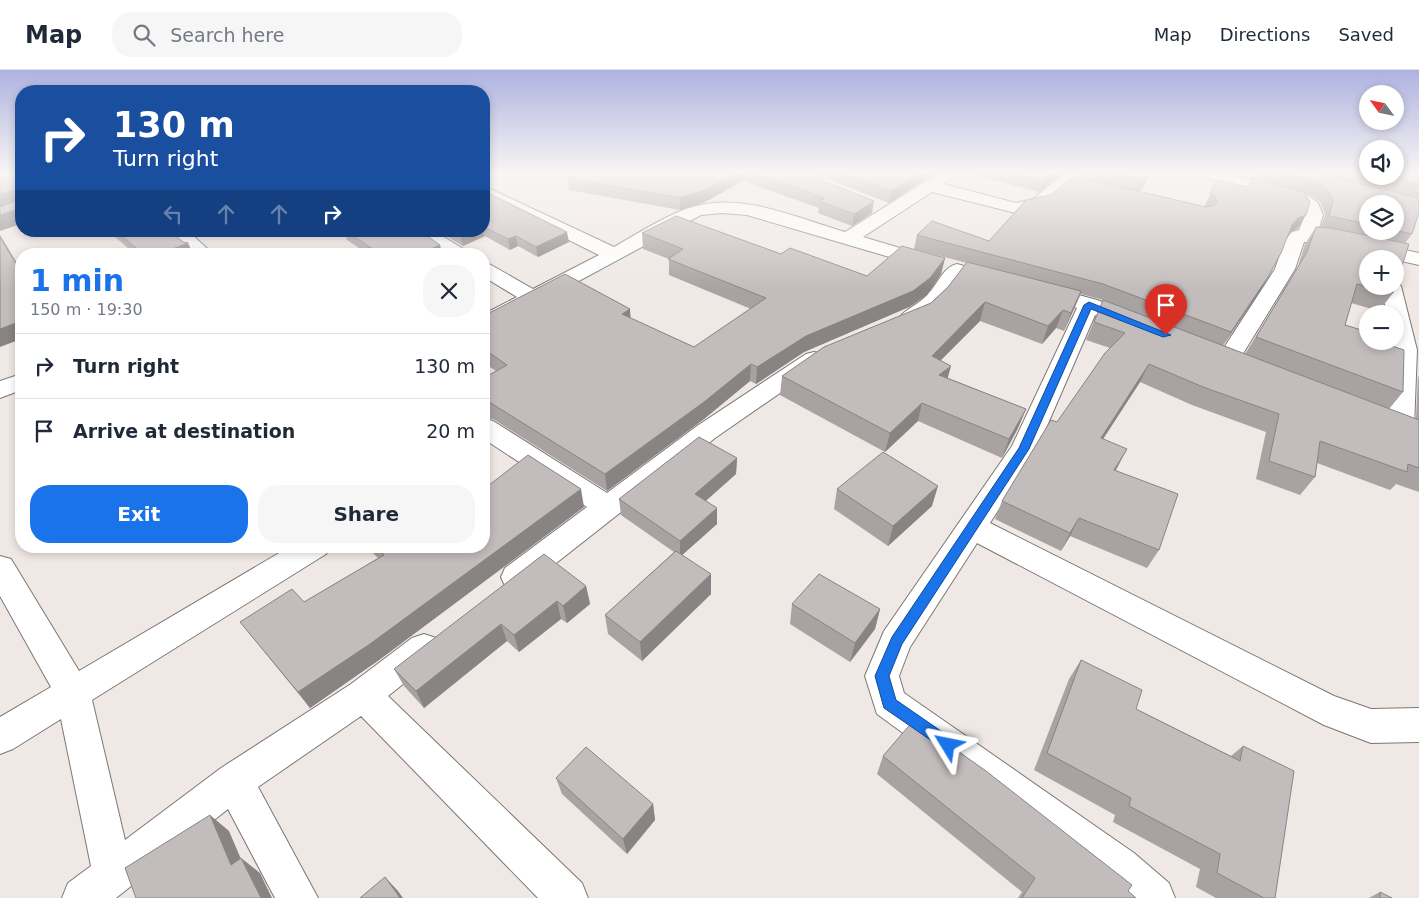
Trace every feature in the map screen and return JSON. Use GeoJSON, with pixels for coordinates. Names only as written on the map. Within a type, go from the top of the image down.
{"type":"FeatureCollection","features":[{"type":"Feature","properties":{"kind":"street"},"geometry":{"type":"LineString","coordinates":[[527,212],[615,254]]}},
{"type":"Feature","properties":{"kind":"street"},"geometry":{"type":"LineString","coordinates":[[490,319],[695,212]]}},
{"type":"Feature","properties":{"kind":"street"},"geometry":{"type":"LineString","coordinates":[[755,212],[966,272],[918,314],[882,331]]}},
{"type":"Feature","properties":{"kind":"street"},"geometry":{"type":"LineString","coordinates":[[848,239],[891,212]]}},
{"type":"Feature","properties":{"kind":"street"},"geometry":{"type":"LineString","coordinates":[[1307,235],[1314,215],[1313,212]]}},
{"type":"Feature","properties":{"kind":"street"},"geometry":{"type":"LineString","coordinates":[[1229,360],[1285,269],[1298,236],[1307,235],[1368,250]]}},
{"type":"Feature","properties":{"kind":"street"},"geometry":{"type":"LineString","coordinates":[[183,237],[196,248]]}},
{"type":"Feature","properties":{"kind":"street"},"geometry":{"type":"LineString","coordinates":[[430,237],[448,248]]}},
{"type":"Feature","properties":{"kind":"street"},"geometry":{"type":"LineString","coordinates":[[1404,257],[1419,259]]}},
{"type":"Feature","properties":{"kind":"street"},"geometry":{"type":"LineString","coordinates":[[490,272],[532,297]]}},
{"type":"Feature","properties":{"kind":"street"},"geometry":{"type":"LineString","coordinates":[[1025,287],[1089,305],[1152,329]]}},
{"type":"Feature","properties":{"kind":"street"},"geometry":{"type":"LineString","coordinates":[[1396,295],[1408,321],[1401,427]]}},
{"type":"Feature","properties":{"kind":"street"},"geometry":{"type":"LineString","coordinates":[[1089,305],[1024,449],[896,641],[882,676],[889,704],[1120,867],[1154,898]]}},
{"type":"Feature","properties":{"kind":"street"},"geometry":{"type":"LineString","coordinates":[[497,592],[706,432],[813,359],[840,348]]}},
{"type":"Feature","properties":{"kind":"street"},"geometry":{"type":"LineString","coordinates":[[0,390],[15,384]]}},
{"type":"Feature","properties":{"kind":"street"},"geometry":{"type":"LineString","coordinates":[[490,437],[608,507]]}},
{"type":"Feature","properties":{"kind":"street"},"geometry":{"type":"LineString","coordinates":[[972,527],[1324,709],[1371,726],[1419,725]]}},
{"type":"Feature","properties":{"kind":"street"},"geometry":{"type":"LineString","coordinates":[[0,737],[304,553]]}},
{"type":"Feature","properties":{"kind":"street"},"geometry":{"type":"LineString","coordinates":[[0,568],[73,693],[113,874]]}},
{"type":"Feature","properties":{"kind":"street"},"geometry":{"type":"LineString","coordinates":[[83,898],[234,781],[363,695],[442,634]]}},
{"type":"Feature","properties":{"kind":"street"},"geometry":{"type":"LineString","coordinates":[[363,695],[567,898]]}},
{"type":"Feature","properties":{"kind":"street"},"geometry":{"type":"LineString","coordinates":[[234,781],[297,898]]}},
{"type":"Feature","properties":{"kind":"building"},"geometry":{"type":"Polygon","coordinates":[[[0,212],[10,212],[0,215],[0,212]]]}},
{"type":"Feature","properties":{"kind":"building"},"geometry":{"type":"Polygon","coordinates":[[[490,212],[526,212],[567,232],[536,247],[516,236],[508,239],[490,230],[490,212]]]}},
{"type":"Feature","properties":{"kind":"building"},"geometry":{"type":"Polygon","coordinates":[[[1015,212],[1307,212],[1306,215],[1298,218],[1292,225],[1281,253],[1268,277],[1231,332],[1103,284],[917,235],[932,221],[989,241],[1015,212]]]}},
{"type":"Feature","properties":{"kind":"building"},"geometry":{"type":"Polygon","coordinates":[[[1330,212],[1359,212],[1359,222],[1329,216],[1330,212]]]}},
{"type":"Feature","properties":{"kind":"building"},"geometry":{"type":"Polygon","coordinates":[[[1404,212],[1419,212],[1412,234],[1404,232],[1404,212]]]}},
{"type":"Feature","properties":{"kind":"building"},"geometry":{"type":"Polygon","coordinates":[[[676,216],[781,254],[790,248],[867,276],[902,246],[945,258],[930,278],[913,291],[806,336],[757,367],[751,364],[704,402],[605,474],[490,403],[490,375],[507,365],[490,353],[490,312],[565,274],[630,309],[622,314],[694,347],[766,298],[668,259],[683,249],[642,233],[676,216]]]}},
{"type":"Feature","properties":{"kind":"building"},"geometry":{"type":"Polygon","coordinates":[[[1316,227],[1359,234],[1359,240],[1390,240],[1409,244],[1404,260],[1404,250],[1359,250],[1359,284],[1357,284],[1345,325],[1359,329],[1359,350],[1404,350],[1403,392],[1256,337],[1307,252],[1316,227]]]}},
{"type":"Feature","properties":{"kind":"building"},"geometry":{"type":"Polygon","coordinates":[[[0,237],[15,262],[15,323],[0,329],[0,237]]]}},
{"type":"Feature","properties":{"kind":"building"},"geometry":{"type":"Polygon","coordinates":[[[123,237],[177,237],[183,242],[188,243],[175,248],[136,248],[123,237]]]}},
{"type":"Feature","properties":{"kind":"building"},"geometry":{"type":"Polygon","coordinates":[[[355,237],[429,237],[440,245],[433,248],[371,248],[355,237]]]}},
{"type":"Feature","properties":{"kind":"building"},"geometry":{"type":"Polygon","coordinates":[[[967,262],[1081,291],[1071,313],[1063,310],[1048,326],[985,302],[932,356],[951,366],[939,375],[1026,409],[1009,439],[922,403],[890,433],[782,376],[824,347],[931,303],[948,287],[967,262]]]}},
{"type":"Feature","properties":{"kind":"building"},"geometry":{"type":"Polygon","coordinates":[[[1103,300],[1419,420],[1419,468],[1408,464],[1407,472],[1320,441],[1315,477],[1269,461],[1279,414],[1203,387],[1149,364],[1101,438],[1127,449],[1114,470],[1178,494],[1159,550],[1079,518],[1070,533],[1002,501],[1051,420],[1057,422],[1105,353],[1125,333],[1094,322],[1103,300]]]}},
{"type":"Feature","properties":{"kind":"building"},"geometry":{"type":"Polygon","coordinates":[[[699,437],[737,458],[695,494],[717,508],[680,541],[619,499],[699,437]]]}},
{"type":"Feature","properties":{"kind":"building"},"geometry":{"type":"Polygon","coordinates":[[[883,452],[938,486],[893,526],[837,489],[883,452]]]}},
{"type":"Feature","properties":{"kind":"building"},"geometry":{"type":"Polygon","coordinates":[[[528,455],[581,489],[370,644],[298,692],[240,622],[292,589],[304,602],[384,555],[382,553],[490,553],[490,484],[528,455]]]}},
{"type":"Feature","properties":{"kind":"building"},"geometry":{"type":"Polygon","coordinates":[[[676,551],[711,574],[640,642],[605,615],[676,551]]]}},
{"type":"Feature","properties":{"kind":"building"},"geometry":{"type":"Polygon","coordinates":[[[544,554],[586,586],[563,606],[557,601],[514,635],[501,624],[416,691],[394,669],[544,554]]]}},
{"type":"Feature","properties":{"kind":"building"},"geometry":{"type":"Polygon","coordinates":[[[819,574],[880,609],[855,643],[792,604],[819,574]]]}},
{"type":"Feature","properties":{"kind":"building"},"geometry":{"type":"Polygon","coordinates":[[[1081,660],[1142,690],[1136,709],[1240,761],[1243,746],[1294,771],[1275,898],[1264,898],[1217,873],[1220,854],[1129,806],[1131,798],[1047,753],[1081,660]]]}},
{"type":"Feature","properties":{"kind":"building"},"geometry":{"type":"Polygon","coordinates":[[[914,720],[986,771],[1132,885],[1128,891],[1136,898],[1022,898],[1035,878],[883,756],[914,720]]]}},
{"type":"Feature","properties":{"kind":"building"},"geometry":{"type":"Polygon","coordinates":[[[586,747],[653,804],[623,839],[556,778],[586,747]]]}},
{"type":"Feature","properties":{"kind":"building"},"geometry":{"type":"Polygon","coordinates":[[[210,815],[231,865],[241,858],[261,898],[136,898],[125,868],[210,815]]]}},
{"type":"Feature","properties":{"kind":"building"},"geometry":{"type":"Polygon","coordinates":[[[385,877],[400,898],[360,898],[385,877]]]}},
{"type":"Feature","properties":{"kind":"building"},"geometry":{"type":"Polygon","coordinates":[[[1380,892],[1392,898],[1380,898],[1380,892]]]}},
{"type":"Feature","properties":{"kind":"route"},"geometry":{"type":"LineString","coordinates":[[948,745],[889,704],[882,676],[896,641],[1024,449],[1089,305],[1166,335]]}}]}
